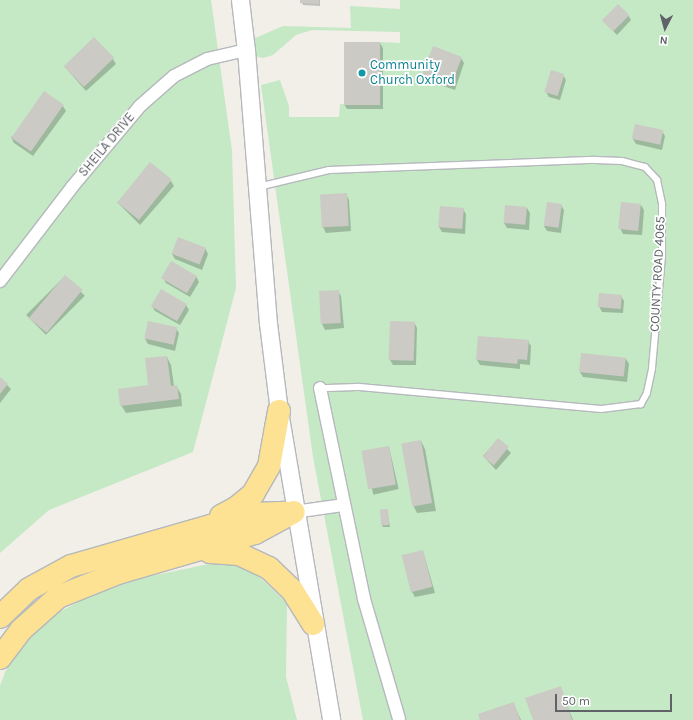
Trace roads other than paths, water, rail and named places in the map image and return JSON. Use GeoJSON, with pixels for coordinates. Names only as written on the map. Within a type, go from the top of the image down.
{"type":"FeatureCollection","features":[{"type":"Feature","properties":{"kind":"highway"},"geometry":{"type":"LineString","coordinates":[[193,530],[236,508],[253,494],[269,466],[279,411]]}},
{"type":"Feature","properties":{"kind":"highway"},"geometry":{"type":"LineString","coordinates":[[0,617],[29,589],[72,566],[252,514],[294,512]]}},
{"type":"Feature","properties":{"kind":"highway"},"geometry":{"type":"LineString","coordinates":[[0,658],[21,630],[58,598],[118,573],[255,533],[294,512]]}},
{"type":"Feature","properties":{"kind":"highway"},"geometry":{"type":"LineString","coordinates":[[193,551],[239,554],[269,568],[292,590],[313,624]]}},
{"type":"Feature","properties":{"kind":"main road"},"geometry":{"type":"LineString","coordinates":[[240,0],[246,50],[268,323],[279,411],[294,512],[331,720]]}},
{"type":"Feature","properties":{"kind":"street","name":"SHEILA DRIVE"},"geometry":{"type":"LineString","coordinates":[[0,281],[72,187],[140,106],[174,76],[207,60],[246,50]]}},
{"type":"Feature","properties":{"kind":"street"},"geometry":{"type":"LineString","coordinates":[[320,388],[343,505],[372,634],[399,719]]}},
{"type":"Feature","properties":{"kind":"street"},"geometry":{"type":"LineString","coordinates":[[294,512],[343,505]]}},
{"type":"Feature","properties":{"kind":"lane","name":"COUNTY ROAD 4065"},"geometry":{"type":"LineString","coordinates":[[257,188],[329,170],[595,160],[622,161],[645,167],[657,180],[662,204],[662,256],[652,369],[647,393],[641,404],[601,409],[356,387],[320,388]]}},
{"type":"Feature","properties":{"kind":"place","name":"Community Church Oxford"},"geometry":{"type":"Point","coordinates":[362,73]}}]}
